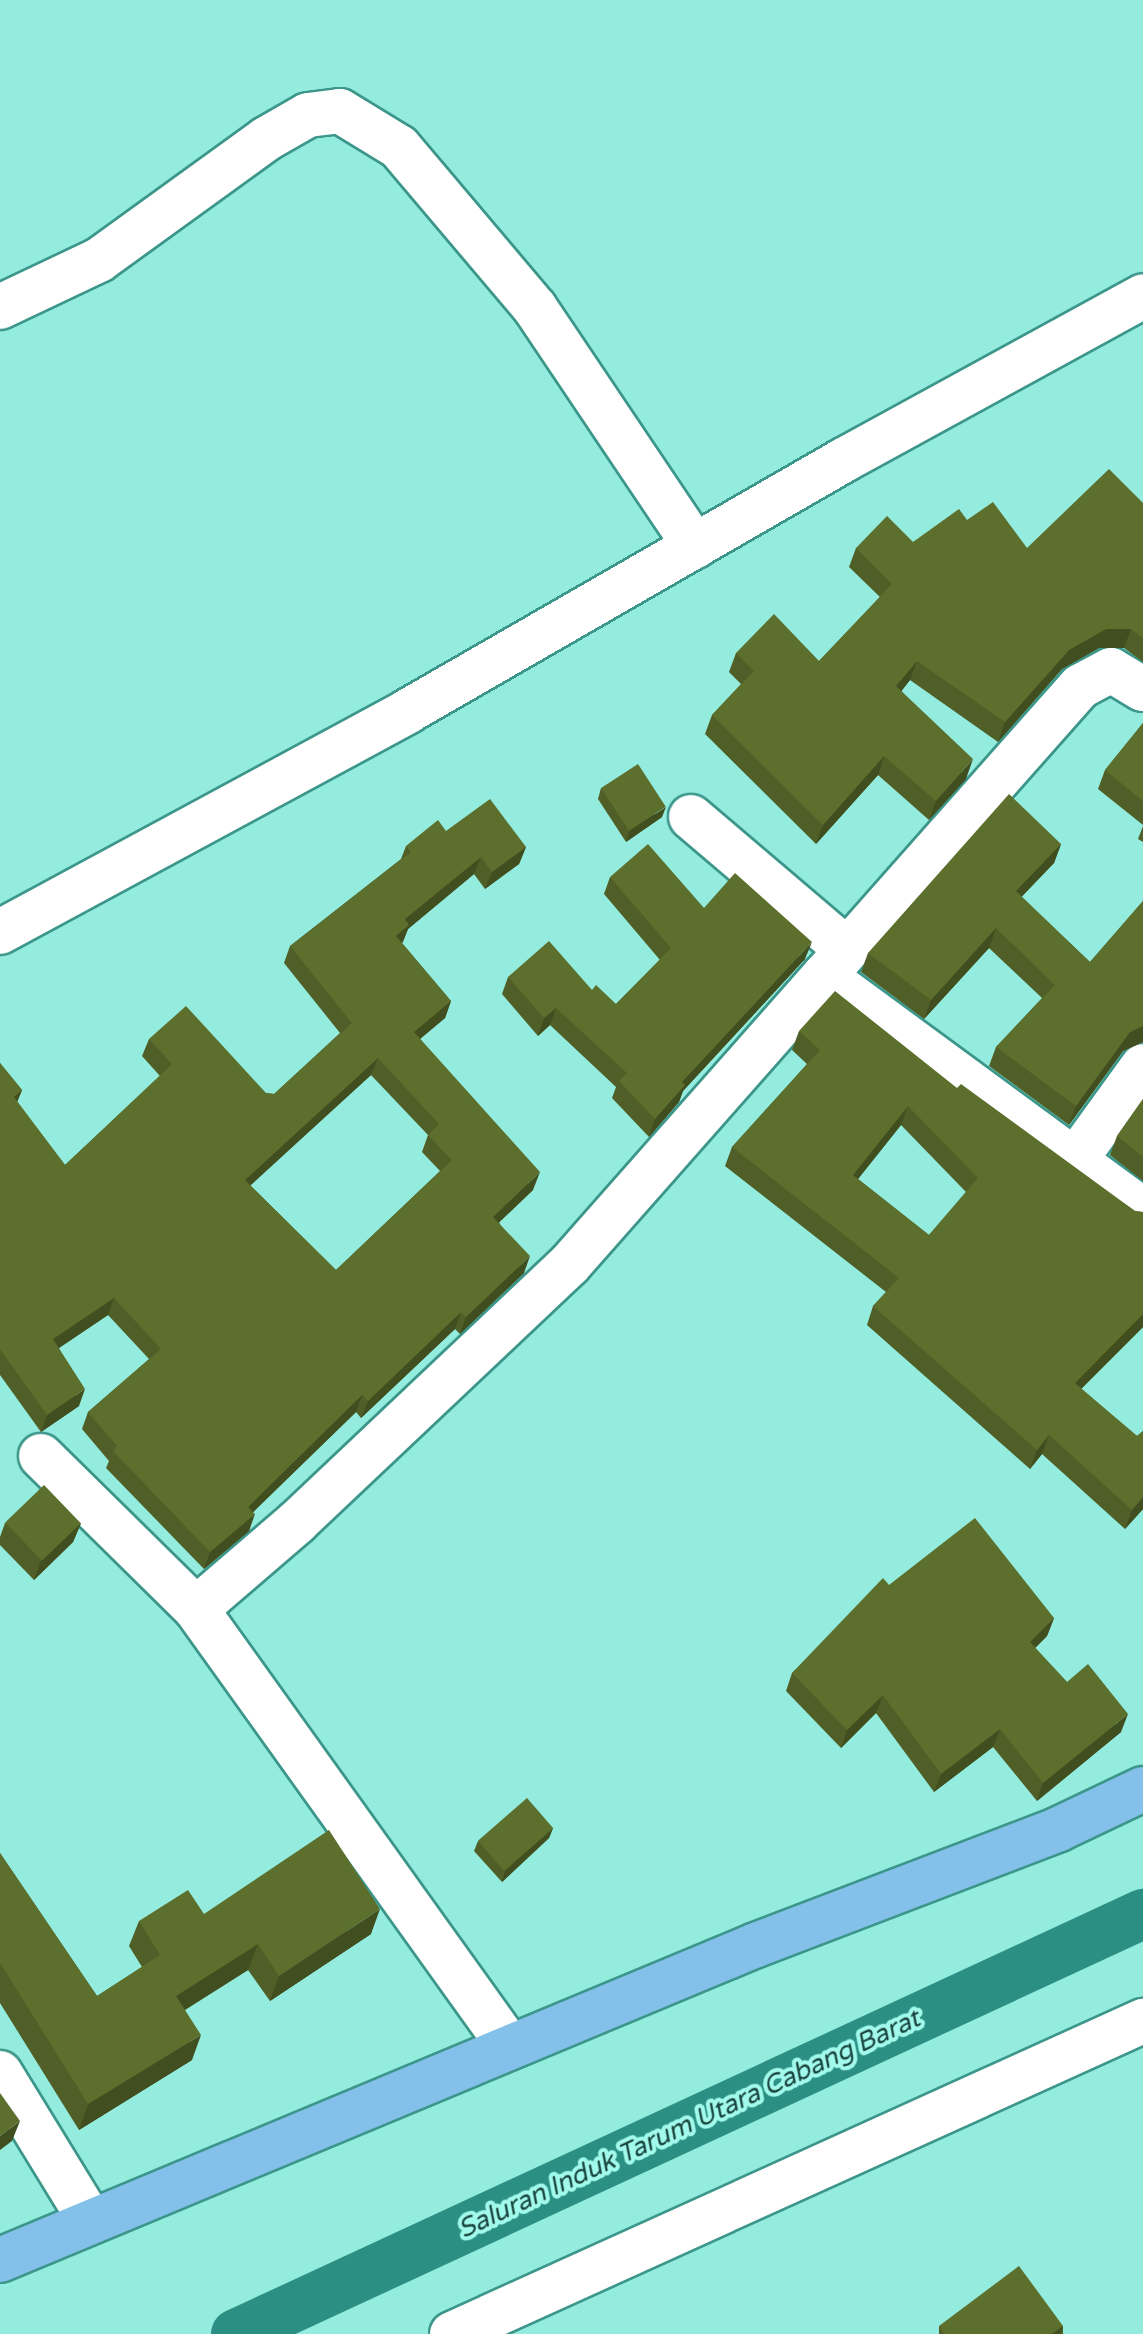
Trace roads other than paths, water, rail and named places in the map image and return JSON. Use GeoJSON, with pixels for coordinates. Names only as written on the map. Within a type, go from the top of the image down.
{"type":"FeatureCollection","features":[{"type":"Feature","properties":{"kind":"main road"},"geometry":{"type":"LineString","coordinates":[[0,2260],[509,2046],[1059,1829],[1143,1789]]}},
{"type":"Feature","properties":{"kind":"street"},"geometry":{"type":"LineString","coordinates":[[0,307],[99,260],[266,139],[308,115],[340,111],[399,147],[535,308],[695,546]]}},
{"type":"Feature","properties":{"kind":"street"},"geometry":{"type":"LineString","coordinates":[[0,932],[408,711],[695,546],[1143,296]]}},
{"type":"Feature","properties":{"kind":"street"},"geometry":{"type":"LineString","coordinates":[[196,1609],[297,1522],[569,1265],[1081,686],[1111,670],[1143,689]]}},
{"type":"Feature","properties":{"kind":"street"},"geometry":{"type":"LineString","coordinates":[[691,817],[835,962],[1075,1160],[1143,1210]]}},
{"type":"Feature","properties":{"kind":"street"},"geometry":{"type":"LineString","coordinates":[[1075,1160],[1143,1066]]}},
{"type":"Feature","properties":{"kind":"street"},"geometry":{"type":"LineString","coordinates":[[41,1456],[196,1609],[509,2046]]}},
{"type":"Feature","properties":{"kind":"street"},"geometry":{"type":"LineString","coordinates":[[452,2334],[1143,2021]]}},
{"type":"Feature","properties":{"kind":"street"},"geometry":{"type":"LineString","coordinates":[[0,2073],[90,2220]]}},
{"type":"Feature","properties":{"kind":"waterway","name":"Saluran Induk Tarum Utara Cabang Barat"},"geometry":{"type":"LineString","coordinates":[[236,2334],[1143,1914]]}}]}
